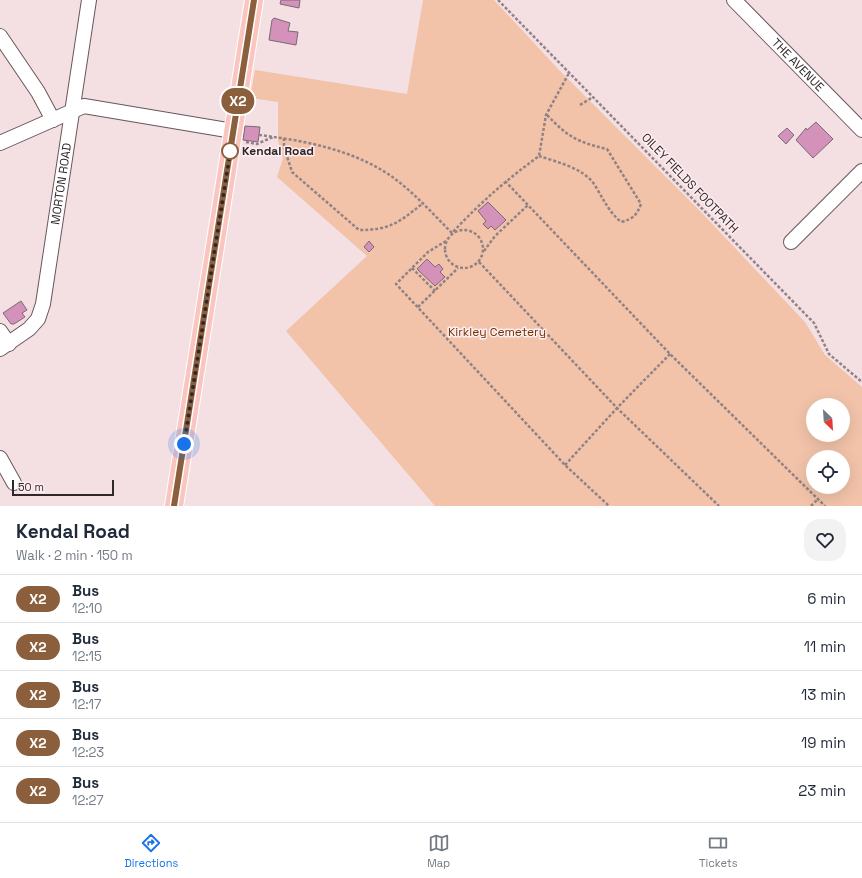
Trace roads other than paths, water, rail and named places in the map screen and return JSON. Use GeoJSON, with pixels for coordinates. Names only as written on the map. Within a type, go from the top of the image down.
{"type":"FeatureCollection","features":[{"type":"Feature","properties":{"kind":"main road"},"geometry":{"type":"LineString","coordinates":[[174,506],[254,0]]}},
{"type":"Feature","properties":{"kind":"street","name":"MORTON ROAD"},"geometry":{"type":"LineString","coordinates":[[4,346],[29,329],[38,319],[42,304],[70,112],[89,0]]}},
{"type":"Feature","properties":{"kind":"street","name":"THE AVENUE"},"geometry":{"type":"LineString","coordinates":[[734,0],[862,130]]}},
{"type":"Feature","properties":{"kind":"street"},"geometry":{"type":"LineString","coordinates":[[0,36],[38,92],[53,120]]}},
{"type":"Feature","properties":{"kind":"street"},"geometry":{"type":"LineString","coordinates":[[0,144],[84,106],[233,131]]}},
{"type":"Feature","properties":{"kind":"street"},"geometry":{"type":"LineString","coordinates":[[791,242],[862,171]]}},
{"type":"Feature","properties":{"kind":"street"},"geometry":{"type":"LineString","coordinates":[[0,331],[4,346]]}},
{"type":"Feature","properties":{"kind":"street"},"geometry":{"type":"LineString","coordinates":[[0,458],[14,483]]}},
{"type":"Feature","properties":{"kind":"place","name":"Kendal Road"},"geometry":{"type":"Point","coordinates":[230,151]}},
{"type":"Feature","properties":{"kind":"park label","name":"Kirkley Cemetery"},"geometry":{"type":"Point","coordinates":[497,332]}}]}
